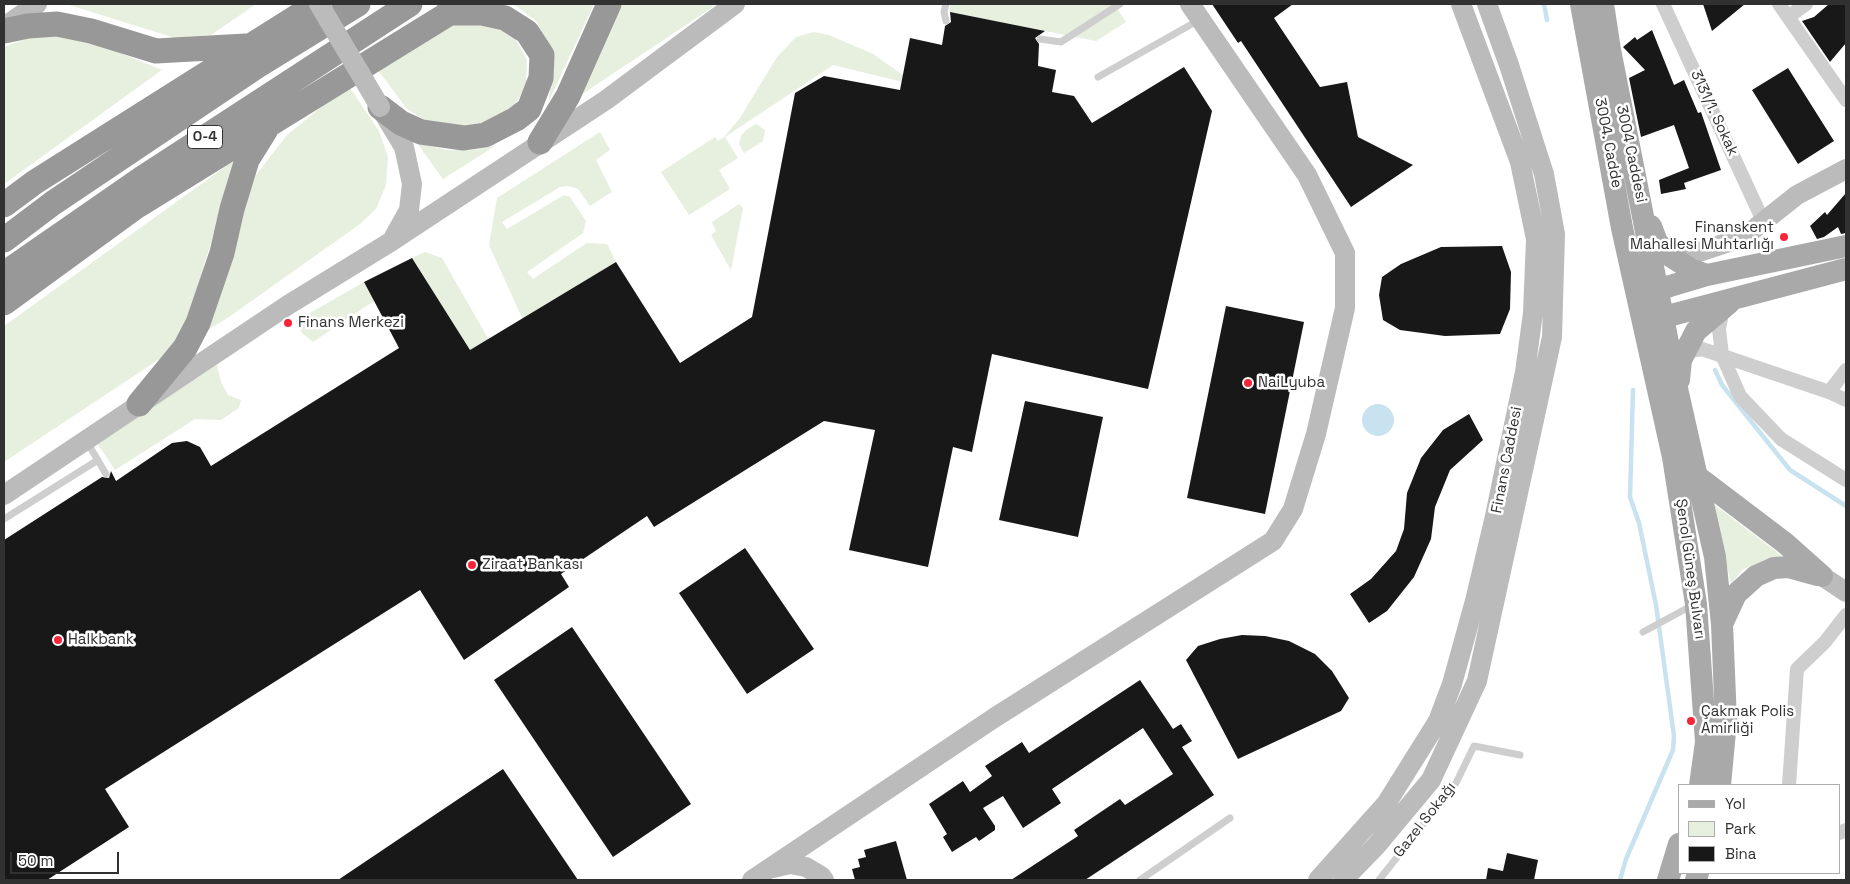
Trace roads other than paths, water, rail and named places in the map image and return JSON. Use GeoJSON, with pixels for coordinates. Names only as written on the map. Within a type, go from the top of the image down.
{"type":"FeatureCollection","features":[{"type":"Feature","properties":{"kind":"highway"},"geometry":{"type":"LineString","coordinates":[[4,205],[36,182],[318,4]]}},
{"type":"Feature","properties":{"kind":"highway","name":"O-4"},"geometry":{"type":"LineString","coordinates":[[4,240],[53,203],[249,71],[358,4]]}},
{"type":"Feature","properties":{"kind":"highway","name":"O-4"},"geometry":{"type":"LineString","coordinates":[[4,274],[140,179],[410,4]]}},
{"type":"Feature","properties":{"kind":"highway"},"geometry":{"type":"LineString","coordinates":[[540,142],[568,96],[609,4]]}},
{"type":"Feature","properties":{"kind":"highway"},"geometry":{"type":"LineString","coordinates":[[4,303],[137,206],[456,8],[504,18],[526,32],[542,54],[540,78],[529,109],[516,119],[485,135],[464,138],[421,132],[402,123],[380,107]]}},
{"type":"Feature","properties":{"kind":"highway"},"geometry":{"type":"LineString","coordinates":[[4,32],[28,26],[57,24],[91,31],[156,51],[249,46]]}},
{"type":"Feature","properties":{"kind":"highway"},"geometry":{"type":"LineString","coordinates":[[138,404],[184,348],[198,323],[222,253],[232,209],[248,160],[262,133],[282,117]]}},
{"type":"Feature","properties":{"kind":"main road"},"geometry":{"type":"LineString","coordinates":[[4,27],[37,4]]}},
{"type":"Feature","properties":{"kind":"main road"},"geometry":{"type":"LineString","coordinates":[[318,4],[404,147],[412,184],[409,210],[392,241]]}},
{"type":"Feature","properties":{"kind":"main road","name":"Finans Caddesi"},"geometry":{"type":"LineString","coordinates":[[1318,880],[1386,804],[1438,721],[1452,684],[1475,601],[1495,516],[1534,312],[1536,239],[1520,162],[1461,4]]}},
{"type":"Feature","properties":{"kind":"main road","name":"Finans Caddesi"},"geometry":{"type":"LineString","coordinates":[[1343,880],[1376,846],[1431,780],[1477,681],[1552,337],[1555,234],[1544,174],[1510,64],[1487,4]]}},
{"type":"Feature","properties":{"kind":"main road","name":"3004. Cadde"},"geometry":{"type":"LineString","coordinates":[[1581,4],[1622,228],[1634,282]]}},
{"type":"Feature","properties":{"kind":"main road","name":"3004 Caddesi"},"geometry":{"type":"LineString","coordinates":[[1603,4],[1613,68],[1640,200],[1655,311],[1678,393]]}},
{"type":"Feature","properties":{"kind":"main road"},"geometry":{"type":"LineString","coordinates":[[4,494],[288,305],[392,241],[606,100],[733,6]]}},
{"type":"Feature","properties":{"kind":"main road"},"geometry":{"type":"LineString","coordinates":[[759,875],[994,718],[1272,541],[1293,508],[1316,434],[1345,308],[1345,253],[1307,175],[1195,9]]}},
{"type":"Feature","properties":{"kind":"main road"},"geometry":{"type":"LineString","coordinates":[[1670,256],[1684,257],[1744,237],[1797,195],[1846,169]]}},
{"type":"Feature","properties":{"kind":"main road"},"geometry":{"type":"LineString","coordinates":[[1640,200],[1657,242],[1670,256],[1692,270],[1707,275]]}},
{"type":"Feature","properties":{"kind":"main road"},"geometry":{"type":"LineString","coordinates":[[1655,311],[1707,275],[1846,246]]}},
{"type":"Feature","properties":{"kind":"main road"},"geometry":{"type":"LineString","coordinates":[[1655,311],[1730,302],[1846,269]]}},
{"type":"Feature","properties":{"kind":"main road","name":"3004 Caddesi"},"geometry":{"type":"LineString","coordinates":[[1634,282],[1655,311],[1651,355]]}},
{"type":"Feature","properties":{"kind":"main road"},"geometry":{"type":"LineString","coordinates":[[1678,393],[1681,360],[1696,331],[1730,302]]}},
{"type":"Feature","properties":{"kind":"main road","name":"Şenol Güneş Bulvarı"},"geometry":{"type":"LineString","coordinates":[[1651,355],[1673,457],[1696,604],[1706,742],[1700,784]]}},
{"type":"Feature","properties":{"kind":"main road","name":"Şenol Güneş Bulvarı"},"geometry":{"type":"LineString","coordinates":[[1678,393],[1715,557],[1722,624],[1726,720],[1720,784]]}},
{"type":"Feature","properties":{"kind":"main road"},"geometry":{"type":"LineString","coordinates":[[1698,477],[1785,543],[1822,576],[1846,592]]}},
{"type":"Feature","properties":{"kind":"main road"},"geometry":{"type":"LineString","coordinates":[[1722,624],[1736,594],[1756,576],[1774,568],[1788,568],[1822,576]]}},
{"type":"Feature","properties":{"kind":"main road"},"geometry":{"type":"LineString","coordinates":[[1668,880],[1678,847]]}},
{"type":"Feature","properties":{"kind":"main road"},"geometry":{"type":"LineString","coordinates":[[759,875],[790,864],[806,867],[824,880]]}},
{"type":"Feature","properties":{"kind":"street","name":"3131/1. Sokak"},"geometry":{"type":"LineString","coordinates":[[1664,4],[1764,223]]}},
{"type":"Feature","properties":{"kind":"street"},"geometry":{"type":"LineString","coordinates":[[1779,4],[1846,100]]}},
{"type":"Feature","properties":{"kind":"street"},"geometry":{"type":"LineString","coordinates":[[1788,17],[1806,4]]}},
{"type":"Feature","properties":{"kind":"street"},"geometry":{"type":"LineString","coordinates":[[1730,302],[1719,330],[1722,354],[1740,396],[1781,439],[1846,480]]}},
{"type":"Feature","properties":{"kind":"street"},"geometry":{"type":"LineString","coordinates":[[1681,360],[1691,351],[1702,349],[1722,354],[1846,400]]}},
{"type":"Feature","properties":{"kind":"street"},"geometry":{"type":"LineString","coordinates":[[1828,392],[1846,370]]}},
{"type":"Feature","properties":{"kind":"street"},"geometry":{"type":"LineString","coordinates":[[1789,784],[1797,669],[1825,642],[1846,615]]}},
{"type":"Feature","properties":{"kind":"lane"},"geometry":{"type":"LineString","coordinates":[[946,4],[944,12],[946,21]]}},
{"type":"Feature","properties":{"kind":"lane"},"geometry":{"type":"LineString","coordinates":[[1040,39],[1061,42],[1120,4]]}},
{"type":"Feature","properties":{"kind":"lane"},"geometry":{"type":"LineString","coordinates":[[1098,77],[1195,9]]}},
{"type":"Feature","properties":{"kind":"lane"},"geometry":{"type":"LineString","coordinates":[[85,440],[106,474]]}},
{"type":"Feature","properties":{"kind":"lane"},"geometry":{"type":"LineString","coordinates":[[4,518],[98,460]]}},
{"type":"Feature","properties":{"kind":"lane"},"geometry":{"type":"LineString","coordinates":[[1643,632],[1696,604]]}},
{"type":"Feature","properties":{"kind":"lane","name":"Gazel Sokağı"},"geometry":{"type":"LineString","coordinates":[[1378,880],[1456,783],[1474,746],[1520,754]]}},
{"type":"Feature","properties":{"kind":"lane"},"geometry":{"type":"LineString","coordinates":[[1140,880],[1230,818]]}},
{"type":"Feature","properties":{"kind":"water"},"geometry":{"type":"Polygon","coordinates":[[[1378,404],[1389,409],[1394,420],[1389,431],[1378,436],[1367,431],[1362,420],[1367,409],[1378,404]]]}},
{"type":"Feature","properties":{"kind":"waterway"},"geometry":{"type":"LineString","coordinates":[[1544,4],[1547,20]]}},
{"type":"Feature","properties":{"kind":"waterway"},"geometry":{"type":"LineString","coordinates":[[1715,370],[1722,385],[1790,470],[1846,506]]}},
{"type":"Feature","properties":{"kind":"waterway"},"geometry":{"type":"LineString","coordinates":[[1620,880],[1626,859],[1673,750],[1674,736],[1656,605],[1639,523],[1630,497],[1633,390]]}},
{"type":"Feature","properties":{"kind":"place","name":"Finanskent Mahallesi Muhtarlığı"},"geometry":{"type":"Point","coordinates":[1784,237]}},
{"type":"Feature","properties":{"kind":"place","name":"Finans Merkezi"},"geometry":{"type":"Point","coordinates":[288,323]}},
{"type":"Feature","properties":{"kind":"place","name":"NaiLyuba"},"geometry":{"type":"Point","coordinates":[1248,383]}},
{"type":"Feature","properties":{"kind":"place","name":"Ziraat Bankası"},"geometry":{"type":"Point","coordinates":[472,565]}},
{"type":"Feature","properties":{"kind":"place","name":"Halkbank"},"geometry":{"type":"Point","coordinates":[58,640]}},
{"type":"Feature","properties":{"kind":"place","name":"Çakmak Polis Amirliği"},"geometry":{"type":"Point","coordinates":[1691,721]}}]}
